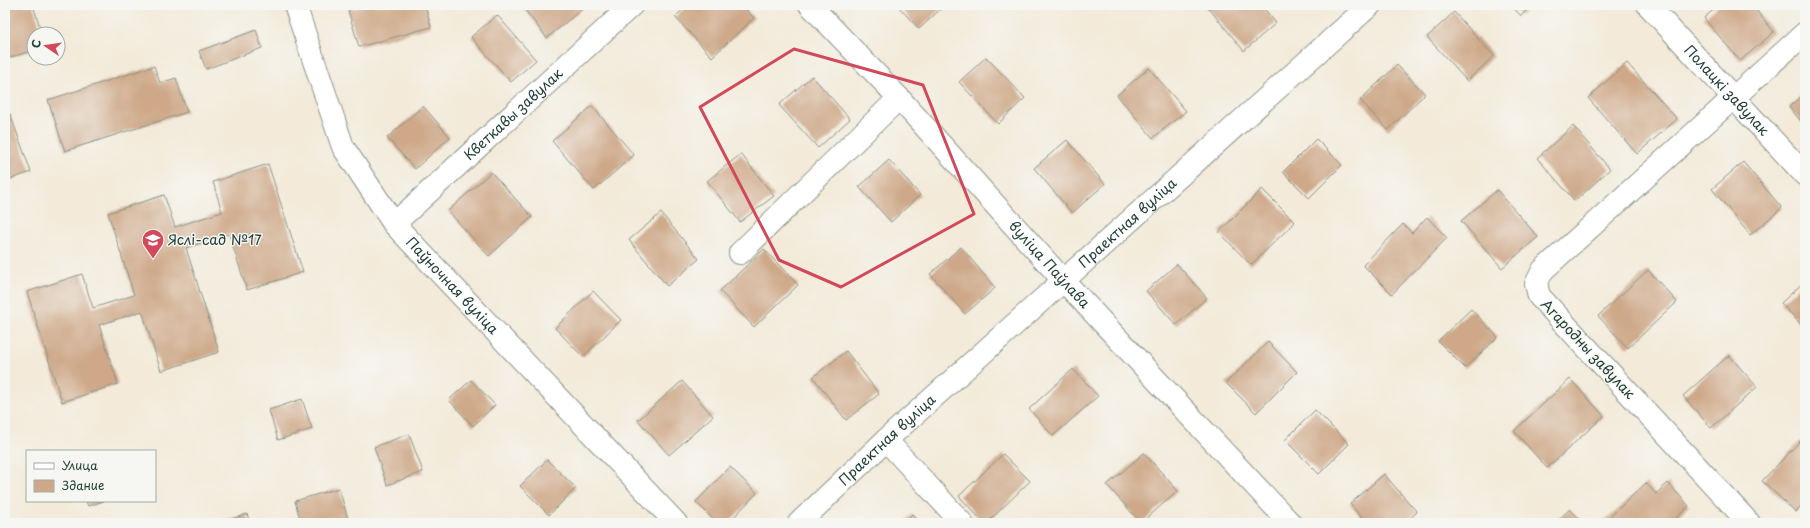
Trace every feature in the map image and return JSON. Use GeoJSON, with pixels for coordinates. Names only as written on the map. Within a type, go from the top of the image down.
{"type":"FeatureCollection","features":[{"type":"Feature","properties":{"kind":"street","name":"Паўночная вуліца"},"geometry":{"type":"LineString","coordinates":[[295,5],[343,147],[394,224],[676,523]]}},
{"type":"Feature","properties":{"kind":"street","name":"Кветкавы завулак"},"geometry":{"type":"LineString","coordinates":[[394,224],[632,5]]}},
{"type":"Feature","properties":{"kind":"street","name":"вуліца Паўлава"},"geometry":{"type":"LineString","coordinates":[[810,5],[899,98],[1063,280],[1290,523]]}},
{"type":"Feature","properties":{"kind":"street","name":"Праектная вуліца"},"geometry":{"type":"LineString","coordinates":[[799,523],[886,440],[1370,5]]}},
{"type":"Feature","properties":{"kind":"street","name":"Полацкі завулак"},"geometry":{"type":"LineString","coordinates":[[1648,5],[1805,175]]}},
{"type":"Feature","properties":{"kind":"street","name":"Агародны завулак"},"geometry":{"type":"LineString","coordinates":[[1749,523],[1539,296],[1536,284],[1543,270],[1805,33]]}},
{"type":"Feature","properties":{"kind":"street"},"geometry":{"type":"LineString","coordinates":[[740,253],[899,98]]}},
{"type":"Feature","properties":{"kind":"street"},"geometry":{"type":"LineString","coordinates":[[886,440],[962,523]]}},
{"type":"Feature","properties":{"kind":"highlighted area"},"geometry":{"type":"Polygon","coordinates":[[[794,49],[923,85],[974,214],[841,287],[779,260],[700,107],[794,49]]]}},
{"type":"Feature","properties":{"kind":"building"},"geometry":{"type":"Polygon","coordinates":[[[5,5],[33,5],[40,26],[26,26],[26,52],[5,59],[5,5]]]}},
{"type":"Feature","properties":{"kind":"building"},"geometry":{"type":"Polygon","coordinates":[[[366,5],[425,5],[431,27],[359,47],[348,10],[366,5]]]}},
{"type":"Feature","properties":{"kind":"building"},"geometry":{"type":"Polygon","coordinates":[[[521,5],[587,5],[547,38],[521,5]]]}},
{"type":"Feature","properties":{"kind":"building"},"geometry":{"type":"Polygon","coordinates":[[[688,5],[742,5],[754,18],[712,57],[675,17],[688,5]]]}},
{"type":"Feature","properties":{"kind":"building"},"geometry":{"type":"Polygon","coordinates":[[[897,5],[945,5],[919,29],[897,5]]]}},
{"type":"Feature","properties":{"kind":"building"},"geometry":{"type":"Polygon","coordinates":[[[1206,5],[1261,5],[1276,23],[1244,51],[1206,5]]]}},
{"type":"Feature","properties":{"kind":"building"},"geometry":{"type":"Polygon","coordinates":[[[1511,5],[1532,5],[1521,16],[1511,5]]]}},
{"type":"Feature","properties":{"kind":"building"},"geometry":{"type":"Polygon","coordinates":[[[1719,5],[1752,5],[1774,32],[1740,61],[1704,18],[1719,5]]]}},
{"type":"Feature","properties":{"kind":"building"},"geometry":{"type":"Polygon","coordinates":[[[1454,12],[1494,56],[1467,81],[1427,37],[1454,12]]]}},
{"type":"Feature","properties":{"kind":"building"},"geometry":{"type":"Polygon","coordinates":[[[497,15],[536,60],[511,82],[471,37],[497,15]]]}},
{"type":"Feature","properties":{"kind":"building"},"geometry":{"type":"Polygon","coordinates":[[[256,30],[262,48],[206,69],[199,51],[256,30]]]}},
{"type":"Feature","properties":{"kind":"building"},"geometry":{"type":"Polygon","coordinates":[[[986,57],[1025,98],[998,124],[959,82],[986,57]]]}},
{"type":"Feature","properties":{"kind":"building"},"geometry":{"type":"Polygon","coordinates":[[[1627,63],[1677,119],[1637,154],[1588,98],[1627,63]]]}},
{"type":"Feature","properties":{"kind":"building"},"geometry":{"type":"Polygon","coordinates":[[[1397,65],[1425,94],[1388,130],[1360,100],[1397,65]]]}},
{"type":"Feature","properties":{"kind":"building"},"geometry":{"type":"Polygon","coordinates":[[[154,66],[160,83],[176,78],[187,112],[65,151],[48,100],[154,66]]]}},
{"type":"Feature","properties":{"kind":"building"},"geometry":{"type":"Polygon","coordinates":[[[1149,68],[1186,111],[1153,138],[1117,95],[1149,68]]]}},
{"type":"Feature","properties":{"kind":"building"},"geometry":{"type":"Polygon","coordinates":[[[812,76],[850,119],[818,148],[779,105],[812,76]]]}},
{"type":"Feature","properties":{"kind":"building"},"geometry":{"type":"Polygon","coordinates":[[[1805,93],[1805,126],[1789,107],[1805,93]]]}},
{"type":"Feature","properties":{"kind":"building"},"geometry":{"type":"Polygon","coordinates":[[[423,106],[450,137],[415,169],[387,138],[423,106]]]}},
{"type":"Feature","properties":{"kind":"building"},"geometry":{"type":"Polygon","coordinates":[[[592,106],[634,155],[594,190],[552,141],[592,106]]]}},
{"type":"Feature","properties":{"kind":"building"},"geometry":{"type":"Polygon","coordinates":[[[10,114],[31,172],[5,181],[5,116],[10,114]]]}},
{"type":"Feature","properties":{"kind":"building"},"geometry":{"type":"Polygon","coordinates":[[[1573,126],[1610,169],[1575,201],[1537,158],[1573,126]]]}},
{"type":"Feature","properties":{"kind":"building"},"geometry":{"type":"Polygon","coordinates":[[[1316,139],[1342,165],[1309,198],[1283,172],[1316,139]]]}},
{"type":"Feature","properties":{"kind":"building"},"geometry":{"type":"Polygon","coordinates":[[[1067,140],[1105,184],[1072,213],[1034,168],[1067,140]]]}},
{"type":"Feature","properties":{"kind":"building"},"geometry":{"type":"Polygon","coordinates":[[[741,154],[774,196],[740,222],[707,181],[741,154]]]}},
{"type":"Feature","properties":{"kind":"building"},"geometry":{"type":"Polygon","coordinates":[[[889,160],[920,195],[891,222],[859,187],[889,160]]]}},
{"type":"Feature","properties":{"kind":"building"},"geometry":{"type":"Polygon","coordinates":[[[1743,162],[1782,208],[1750,235],[1712,189],[1743,162]]]}},
{"type":"Feature","properties":{"kind":"building"},"geometry":{"type":"Polygon","coordinates":[[[268,164],[303,272],[247,290],[229,234],[186,248],[219,352],[161,371],[142,311],[99,325],[118,384],[62,402],[27,292],[82,274],[93,308],[134,295],[108,213],[164,195],[175,227],[222,212],[213,182],[268,164]]]}},
{"type":"Feature","properties":{"kind":"building"},"geometry":{"type":"Polygon","coordinates":[[[491,172],[532,217],[489,256],[448,211],[491,172]]]}},
{"type":"Feature","properties":{"kind":"building"},"geometry":{"type":"Polygon","coordinates":[[[1262,189],[1295,222],[1251,265],[1219,232],[1262,189]]]}},
{"type":"Feature","properties":{"kind":"building"},"geometry":{"type":"Polygon","coordinates":[[[1497,190],[1538,237],[1502,268],[1461,221],[1497,190]]]}},
{"type":"Feature","properties":{"kind":"building"},"geometry":{"type":"Polygon","coordinates":[[[661,213],[699,259],[667,286],[629,240],[661,213]]]}},
{"type":"Feature","properties":{"kind":"building"},"geometry":{"type":"Polygon","coordinates":[[[1427,217],[1447,238],[1392,294],[1363,265],[1403,224],[1412,233],[1427,217]]]}},
{"type":"Feature","properties":{"kind":"building"},"geometry":{"type":"Polygon","coordinates":[[[961,247],[995,288],[965,314],[930,274],[961,247]]]}},
{"type":"Feature","properties":{"kind":"building"},"geometry":{"type":"Polygon","coordinates":[[[764,249],[798,285],[754,327],[720,291],[764,249]]]}},
{"type":"Feature","properties":{"kind":"building"},"geometry":{"type":"Polygon","coordinates":[[[1177,264],[1207,298],[1176,325],[1146,291],[1177,264]]]}},
{"type":"Feature","properties":{"kind":"building"},"geometry":{"type":"Polygon","coordinates":[[[1648,270],[1677,302],[1628,348],[1598,316],[1648,270]]]}},
{"type":"Feature","properties":{"kind":"building"},"geometry":{"type":"Polygon","coordinates":[[[1805,281],[1805,329],[1781,303],[1805,281]]]}},
{"type":"Feature","properties":{"kind":"building"},"geometry":{"type":"Polygon","coordinates":[[[593,291],[621,320],[583,357],[555,328],[593,291]]]}},
{"type":"Feature","properties":{"kind":"building"},"geometry":{"type":"Polygon","coordinates":[[[1471,309],[1498,337],[1465,368],[1438,341],[1471,309]]]}},
{"type":"Feature","properties":{"kind":"building"},"geometry":{"type":"Polygon","coordinates":[[[1268,342],[1297,372],[1256,413],[1226,383],[1268,342]]]}},
{"type":"Feature","properties":{"kind":"building"},"geometry":{"type":"Polygon","coordinates":[[[846,351],[879,394],[846,420],[813,377],[846,351]]]}},
{"type":"Feature","properties":{"kind":"building"},"geometry":{"type":"Polygon","coordinates":[[[1729,355],[1757,387],[1711,428],[1683,396],[1729,355]]]}},
{"type":"Feature","properties":{"kind":"building"},"geometry":{"type":"Polygon","coordinates":[[[1073,369],[1098,396],[1053,436],[1029,409],[1073,369]]]}},
{"type":"Feature","properties":{"kind":"building"},"geometry":{"type":"Polygon","coordinates":[[[1570,379],[1604,416],[1547,468],[1514,431],[1570,379]]]}},
{"type":"Feature","properties":{"kind":"building"},"geometry":{"type":"Polygon","coordinates":[[[471,380],[495,405],[473,426],[449,400],[471,380]]]}},
{"type":"Feature","properties":{"kind":"building"},"geometry":{"type":"Polygon","coordinates":[[[682,381],[713,416],[669,455],[638,420],[682,381]]]}},
{"type":"Feature","properties":{"kind":"building"},"geometry":{"type":"Polygon","coordinates":[[[302,399],[312,429],[278,440],[269,410],[302,399]]]}},
{"type":"Feature","properties":{"kind":"building"},"geometry":{"type":"Polygon","coordinates":[[[1315,410],[1349,444],[1319,474],[1285,440],[1315,410]]]}},
{"type":"Feature","properties":{"kind":"building"},"geometry":{"type":"Polygon","coordinates":[[[409,434],[423,472],[387,485],[374,447],[409,434]]]}},
{"type":"Feature","properties":{"kind":"building"},"geometry":{"type":"Polygon","coordinates":[[[1802,439],[1805,442],[1805,503],[1796,512],[1762,481],[1802,439]]]}},
{"type":"Feature","properties":{"kind":"building"},"geometry":{"type":"Polygon","coordinates":[[[1144,453],[1178,491],[1141,523],[1107,485],[1144,453]]]}},
{"type":"Feature","properties":{"kind":"building"},"geometry":{"type":"Polygon","coordinates":[[[1003,454],[1030,481],[987,523],[984,523],[959,496],[1003,454]]]}},
{"type":"Feature","properties":{"kind":"building"},"geometry":{"type":"Polygon","coordinates":[[[547,460],[576,488],[549,515],[520,486],[547,460]]]}},
{"type":"Feature","properties":{"kind":"building"},"geometry":{"type":"Polygon","coordinates":[[[730,467],[757,493],[728,523],[717,523],[696,502],[730,467]]]}},
{"type":"Feature","properties":{"kind":"building"},"geometry":{"type":"Polygon","coordinates":[[[1384,474],[1417,512],[1405,523],[1366,523],[1350,504],[1384,474]]]}},
{"type":"Feature","properties":{"kind":"building"},"geometry":{"type":"Polygon","coordinates":[[[1646,483],[1656,494],[1668,483],[1689,506],[1671,523],[1603,523],[1646,483]]]}},
{"type":"Feature","properties":{"kind":"building"},"geometry":{"type":"Polygon","coordinates":[[[339,488],[349,523],[301,523],[295,501],[339,488]]]}},
{"type":"Feature","properties":{"kind":"building"},"geometry":{"type":"Polygon","coordinates":[[[86,502],[101,502],[88,506],[86,502]]]}},
{"type":"Feature","properties":{"kind":"building"},"geometry":{"type":"Polygon","coordinates":[[[1570,509],[1583,523],[1555,523],[1570,509]]]}},
{"type":"Feature","properties":{"kind":"building"},"geometry":{"type":"Polygon","coordinates":[[[247,514],[250,523],[220,523],[247,514]]]}},
{"type":"Feature","properties":{"kind":"building"},"geometry":{"type":"Polygon","coordinates":[[[912,514],[921,523],[903,523],[912,514]]]}},
{"type":"Feature","properties":{"kind":"place","name":"Яслі-сад №17"},"geometry":{"type":"Point","coordinates":[153,260]}}]}
